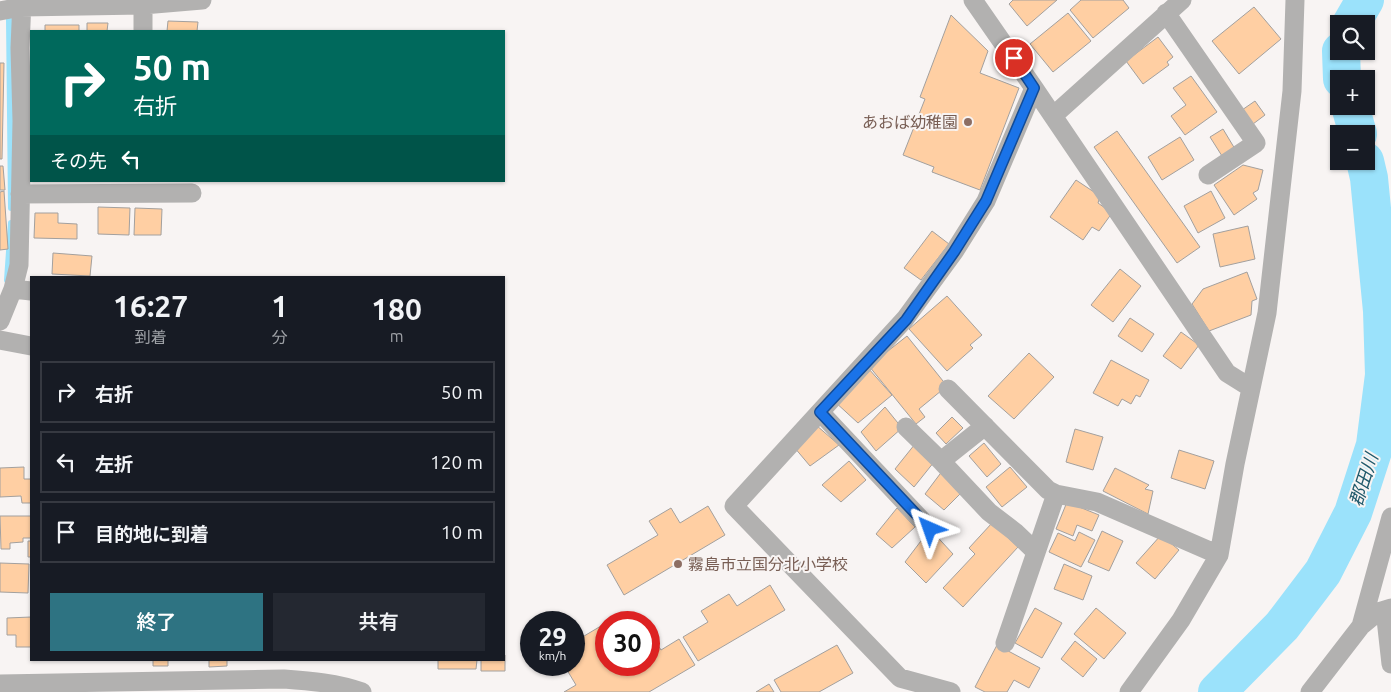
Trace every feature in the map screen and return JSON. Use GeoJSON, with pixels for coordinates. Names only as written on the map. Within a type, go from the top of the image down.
{"type":"FeatureCollection","features":[{"type":"Feature","properties":{"kind":"street"},"geometry":{"type":"LineString","coordinates":[[0,11],[21,3],[143,5],[202,0]]}},
{"type":"Feature","properties":{"kind":"street"},"geometry":{"type":"LineString","coordinates":[[973,0],[1227,373],[1251,388]]}},
{"type":"Feature","properties":{"kind":"street"},"geometry":{"type":"LineString","coordinates":[[1053,116],[1182,0]]}},
{"type":"Feature","properties":{"kind":"street"},"geometry":{"type":"LineString","coordinates":[[1130,692],[1181,620],[1219,555],[1235,464],[1267,313],[1292,91],[1295,0]]}},
{"type":"Feature","properties":{"kind":"street"},"geometry":{"type":"LineString","coordinates":[[0,321],[22,290],[19,265],[21,3]]}},
{"type":"Feature","properties":{"kind":"street"},"geometry":{"type":"LineString","coordinates":[[143,5],[143,30]]}},
{"type":"Feature","properties":{"kind":"street"},"geometry":{"type":"LineString","coordinates":[[1166,13],[1256,142],[1208,175]]}},
{"type":"Feature","properties":{"kind":"street"},"geometry":{"type":"LineString","coordinates":[[950,692],[900,678],[734,506],[906,320],[954,252],[986,201],[1034,88]]}},
{"type":"Feature","properties":{"kind":"street"},"geometry":{"type":"LineString","coordinates":[[20,194],[145,187],[192,194]]}},
{"type":"Feature","properties":{"kind":"street"},"geometry":{"type":"LineString","coordinates":[[0,340],[30,346]]}},
{"type":"Feature","properties":{"kind":"street"},"geometry":{"type":"LineString","coordinates":[[948,389],[1048,490],[1056,494],[1097,502],[1219,555]]}},
{"type":"Feature","properties":{"kind":"street"},"geometry":{"type":"LineString","coordinates":[[820,412],[930,529]]}},
{"type":"Feature","properties":{"kind":"street"},"geometry":{"type":"LineString","coordinates":[[941,461],[985,426]]}},
{"type":"Feature","properties":{"kind":"street"},"geometry":{"type":"LineString","coordinates":[[906,427],[989,512],[1015,532],[1036,552]]}},
{"type":"Feature","properties":{"kind":"street"},"geometry":{"type":"LineString","coordinates":[[1005,643],[1056,494]]}},
{"type":"Feature","properties":{"kind":"street"},"geometry":{"type":"LineString","coordinates":[[1361,626],[1391,517]]}},
{"type":"Feature","properties":{"kind":"street"},"geometry":{"type":"LineString","coordinates":[[1310,692],[1361,626],[1378,612],[1388,609],[1391,664]]}},
{"type":"Feature","properties":{"kind":"street"},"geometry":{"type":"LineString","coordinates":[[0,684],[284,679],[314,681],[362,692]]}},
{"type":"Feature","properties":{"kind":"building"},"geometry":{"type":"Polygon","coordinates":[[[1013,0],[1057,0],[1027,26],[1009,4],[1013,0]]]}},
{"type":"Feature","properties":{"kind":"building"},"geometry":{"type":"Polygon","coordinates":[[[1081,0],[1123,0],[1129,8],[1093,38],[1070,10],[1081,0]]]}},
{"type":"Feature","properties":{"kind":"building"},"geometry":{"type":"Polygon","coordinates":[[[1254,7],[1281,39],[1239,74],[1212,41],[1254,7]]]}},
{"type":"Feature","properties":{"kind":"building"},"geometry":{"type":"Polygon","coordinates":[[[1068,13],[1091,41],[1053,72],[1030,44],[1068,13]]]}},
{"type":"Feature","properties":{"kind":"building"},"geometry":{"type":"Polygon","coordinates":[[[951,15],[988,51],[980,73],[1019,88],[980,190],[932,172],[934,167],[903,155],[925,99],[920,97],[951,15]]]}},
{"type":"Feature","properties":{"kind":"building"},"geometry":{"type":"Polygon","coordinates":[[[168,21],[198,22],[197,30],[167,30],[168,21]]]}},
{"type":"Feature","properties":{"kind":"building"},"geometry":{"type":"Polygon","coordinates":[[[87,23],[108,23],[107,30],[87,30],[87,23]]]}},
{"type":"Feature","properties":{"kind":"building"},"geometry":{"type":"Polygon","coordinates":[[[45,25],[79,25],[79,30],[45,30],[45,25]]]}},
{"type":"Feature","properties":{"kind":"building"},"geometry":{"type":"Polygon","coordinates":[[[1158,37],[1173,57],[1167,62],[1169,65],[1143,84],[1126,61],[1158,37]]]}},
{"type":"Feature","properties":{"kind":"building"},"geometry":{"type":"Polygon","coordinates":[[[0,63],[4,63],[2,159],[0,159],[0,63]]]}},
{"type":"Feature","properties":{"kind":"building"},"geometry":{"type":"Polygon","coordinates":[[[1191,76],[1217,112],[1185,135],[1171,116],[1186,105],[1173,88],[1191,76]]]}},
{"type":"Feature","properties":{"kind":"building"},"geometry":{"type":"Polygon","coordinates":[[[1255,101],[1265,115],[1253,124],[1242,110],[1255,101]]]}},
{"type":"Feature","properties":{"kind":"building"},"geometry":{"type":"Polygon","coordinates":[[[1223,129],[1235,149],[1222,156],[1210,137],[1223,129]]]}},
{"type":"Feature","properties":{"kind":"building"},"geometry":{"type":"Polygon","coordinates":[[[1117,131],[1200,247],[1177,263],[1094,147],[1117,131]]]}},
{"type":"Feature","properties":{"kind":"building"},"geometry":{"type":"Polygon","coordinates":[[[1180,137],[1194,160],[1162,180],[1148,157],[1180,137]]]}},
{"type":"Feature","properties":{"kind":"building"},"geometry":{"type":"Polygon","coordinates":[[[1243,165],[1263,170],[1258,190],[1253,193],[1257,199],[1234,215],[1214,185],[1243,165]]]}},
{"type":"Feature","properties":{"kind":"building"},"geometry":{"type":"Polygon","coordinates":[[[0,166],[3,166],[5,190],[0,190],[0,166]]]}},
{"type":"Feature","properties":{"kind":"building"},"geometry":{"type":"Polygon","coordinates":[[[1076,180],[1100,196],[1098,203],[1112,213],[1099,231],[1092,227],[1083,240],[1050,217],[1076,180]]]}},
{"type":"Feature","properties":{"kind":"building"},"geometry":{"type":"Polygon","coordinates":[[[4,191],[8,249],[0,250],[0,192],[4,191]]]}},
{"type":"Feature","properties":{"kind":"building"},"geometry":{"type":"Polygon","coordinates":[[[1211,191],[1225,218],[1198,233],[1184,206],[1211,191]]]}},
{"type":"Feature","properties":{"kind":"building"},"geometry":{"type":"Polygon","coordinates":[[[98,207],[130,208],[129,235],[98,234],[98,207]]]}},
{"type":"Feature","properties":{"kind":"building"},"geometry":{"type":"Polygon","coordinates":[[[135,208],[162,209],[161,235],[134,235],[135,208]]]}},
{"type":"Feature","properties":{"kind":"building"},"geometry":{"type":"Polygon","coordinates":[[[35,213],[58,213],[58,223],[77,224],[77,239],[34,238],[35,213]]]}},
{"type":"Feature","properties":{"kind":"building"},"geometry":{"type":"Polygon","coordinates":[[[1248,226],[1255,259],[1220,267],[1213,234],[1248,226]]]}},
{"type":"Feature","properties":{"kind":"building"},"geometry":{"type":"Polygon","coordinates":[[[932,231],[949,244],[921,280],[904,268],[932,231]]]}},
{"type":"Feature","properties":{"kind":"building"},"geometry":{"type":"Polygon","coordinates":[[[53,253],[92,256],[90,276],[52,274],[53,253]]]}},
{"type":"Feature","properties":{"kind":"building"},"geometry":{"type":"Polygon","coordinates":[[[1120,269],[1141,286],[1113,322],[1091,305],[1120,269]]]}},
{"type":"Feature","properties":{"kind":"building"},"geometry":{"type":"Polygon","coordinates":[[[1247,272],[1257,299],[1252,301],[1251,315],[1209,331],[1192,304],[1203,289],[1247,272]]]}},
{"type":"Feature","properties":{"kind":"building"},"geometry":{"type":"Polygon","coordinates":[[[947,296],[982,335],[970,345],[973,348],[947,371],[909,329],[947,296]]]}},
{"type":"Feature","properties":{"kind":"building"},"geometry":{"type":"Polygon","coordinates":[[[1130,318],[1154,334],[1142,352],[1118,336],[1130,318]]]}},
{"type":"Feature","properties":{"kind":"building"},"geometry":{"type":"Polygon","coordinates":[[[1181,332],[1199,345],[1181,369],[1163,356],[1181,332]]]}},
{"type":"Feature","properties":{"kind":"building"},"geometry":{"type":"Polygon","coordinates":[[[907,336],[947,386],[919,409],[925,417],[916,424],[869,366],[907,336]]]}},
{"type":"Feature","properties":{"kind":"building"},"geometry":{"type":"Polygon","coordinates":[[[1029,353],[1054,377],[1014,419],[988,396],[1029,353]]]}},
{"type":"Feature","properties":{"kind":"building"},"geometry":{"type":"Polygon","coordinates":[[[1111,360],[1149,380],[1140,397],[1136,395],[1131,404],[1122,399],[1118,406],[1093,393],[1111,360]]]}},
{"type":"Feature","properties":{"kind":"building"},"geometry":{"type":"Polygon","coordinates":[[[868,368],[892,395],[858,423],[834,401],[868,368]]]}},
{"type":"Feature","properties":{"kind":"building"},"geometry":{"type":"Polygon","coordinates":[[[885,407],[902,428],[876,451],[861,432],[885,407]]]}},
{"type":"Feature","properties":{"kind":"building"},"geometry":{"type":"Polygon","coordinates":[[[952,417],[963,428],[946,444],[936,433],[952,417]]]}},
{"type":"Feature","properties":{"kind":"building"},"geometry":{"type":"Polygon","coordinates":[[[816,425],[839,445],[810,466],[794,447],[816,425]]]}},
{"type":"Feature","properties":{"kind":"building"},"geometry":{"type":"Polygon","coordinates":[[[1075,429],[1103,437],[1093,470],[1066,462],[1075,429]]]}},
{"type":"Feature","properties":{"kind":"building"},"geometry":{"type":"Polygon","coordinates":[[[984,443],[1001,464],[987,477],[969,456],[984,443]]]}},
{"type":"Feature","properties":{"kind":"building"},"geometry":{"type":"Polygon","coordinates":[[[915,444],[934,462],[914,487],[895,469],[915,444]]]}},
{"type":"Feature","properties":{"kind":"building"},"geometry":{"type":"Polygon","coordinates":[[[1179,450],[1214,461],[1205,489],[1171,478],[1179,450]]]}},
{"type":"Feature","properties":{"kind":"building"},"geometry":{"type":"Polygon","coordinates":[[[849,461],[866,480],[841,502],[822,485],[849,461]]]}},
{"type":"Feature","properties":{"kind":"building"},"geometry":{"type":"Polygon","coordinates":[[[946,466],[964,490],[944,510],[925,494],[946,466]]]}},
{"type":"Feature","properties":{"kind":"building"},"geometry":{"type":"Polygon","coordinates":[[[24,467],[24,479],[30,479],[30,503],[22,503],[21,496],[0,497],[0,468],[24,467]]]}},
{"type":"Feature","properties":{"kind":"building"},"geometry":{"type":"Polygon","coordinates":[[[1010,467],[1027,487],[1002,507],[986,487],[1010,467]]]}},
{"type":"Feature","properties":{"kind":"building"},"geometry":{"type":"Polygon","coordinates":[[[1115,468],[1149,485],[1145,489],[1153,491],[1148,514],[1103,491],[1115,468]]]}},
{"type":"Feature","properties":{"kind":"building"},"geometry":{"type":"Polygon","coordinates":[[[1067,502],[1099,515],[1092,531],[1077,525],[1073,536],[1056,529],[1067,502]]]}},
{"type":"Feature","properties":{"kind":"building"},"geometry":{"type":"Polygon","coordinates":[[[708,506],[725,535],[624,595],[607,565],[658,535],[649,521],[671,508],[680,523],[708,506]]]}},
{"type":"Feature","properties":{"kind":"building"},"geometry":{"type":"Polygon","coordinates":[[[897,508],[915,527],[892,548],[876,534],[897,508]]]}},
{"type":"Feature","properties":{"kind":"building"},"geometry":{"type":"Polygon","coordinates":[[[0,516],[30,516],[30,538],[23,538],[23,542],[10,543],[10,549],[1,549],[0,516]]]}},
{"type":"Feature","properties":{"kind":"building"},"geometry":{"type":"Polygon","coordinates":[[[992,523],[1018,547],[963,607],[943,588],[975,554],[969,548],[992,523]]]}},
{"type":"Feature","properties":{"kind":"building"},"geometry":{"type":"Polygon","coordinates":[[[930,529],[953,554],[926,583],[905,562],[930,529]]]}},
{"type":"Feature","properties":{"kind":"building"},"geometry":{"type":"Polygon","coordinates":[[[1102,531],[1123,541],[1109,571],[1088,562],[1102,531]]]}},
{"type":"Feature","properties":{"kind":"building"},"geometry":{"type":"Polygon","coordinates":[[[1079,532],[1095,540],[1081,567],[1049,552],[1058,533],[1075,541],[1079,532]]]}},
{"type":"Feature","properties":{"kind":"building"},"geometry":{"type":"Polygon","coordinates":[[[1161,535],[1179,550],[1155,579],[1136,563],[1161,535]]]}},
{"type":"Feature","properties":{"kind":"building"},"geometry":{"type":"Polygon","coordinates":[[[28,541],[30,541],[30,557],[28,557],[28,541]]]}},
{"type":"Feature","properties":{"kind":"building"},"geometry":{"type":"Polygon","coordinates":[[[0,563],[29,564],[28,593],[0,592],[0,563]]]}},
{"type":"Feature","properties":{"kind":"building"},"geometry":{"type":"Polygon","coordinates":[[[1064,564],[1092,576],[1083,600],[1054,589],[1064,564]]]}},
{"type":"Feature","properties":{"kind":"building"},"geometry":{"type":"Polygon","coordinates":[[[770,585],[785,610],[698,661],[683,637],[708,622],[701,611],[729,594],[737,606],[770,585]]]}},
{"type":"Feature","properties":{"kind":"building"},"geometry":{"type":"Polygon","coordinates":[[[1035,608],[1062,623],[1042,658],[1015,643],[1035,608]]]}},
{"type":"Feature","properties":{"kind":"building"},"geometry":{"type":"Polygon","coordinates":[[[1096,608],[1126,633],[1104,659],[1074,634],[1096,608]]]}},
{"type":"Feature","properties":{"kind":"building"},"geometry":{"type":"Polygon","coordinates":[[[30,617],[30,647],[16,647],[16,635],[7,635],[7,618],[30,617]]]}},
{"type":"Feature","properties":{"kind":"building"},"geometry":{"type":"Polygon","coordinates":[[[595,630],[595,676],[660,676],[660,648],[661,650],[679,639],[695,665],[649,692],[564,692],[576,685],[571,676],[585,676],[585,635],[595,630]]]}},
{"type":"Feature","properties":{"kind":"building"},"geometry":{"type":"Polygon","coordinates":[[[1075,641],[1097,659],[1083,677],[1061,659],[1075,641]]]}},
{"type":"Feature","properties":{"kind":"building"},"geometry":{"type":"Polygon","coordinates":[[[837,645],[853,673],[819,692],[781,692],[774,680],[837,645]]]}},
{"type":"Feature","properties":{"kind":"building"},"geometry":{"type":"Polygon","coordinates":[[[997,645],[1040,668],[1029,688],[1014,680],[1007,692],[985,692],[975,687],[997,645]]]}},
{"type":"Feature","properties":{"kind":"building"},"geometry":{"type":"Polygon","coordinates":[[[153,661],[168,661],[168,666],[153,666],[153,661]]]}},
{"type":"Feature","properties":{"kind":"building"},"geometry":{"type":"Polygon","coordinates":[[[209,661],[227,661],[227,666],[209,667],[209,661]]]}},
{"type":"Feature","properties":{"kind":"building"},"geometry":{"type":"Polygon","coordinates":[[[438,661],[477,661],[476,669],[438,669],[438,661]]]}},
{"type":"Feature","properties":{"kind":"building"},"geometry":{"type":"Polygon","coordinates":[[[481,661],[505,661],[505,671],[481,671],[481,661]]]}},
{"type":"Feature","properties":{"kind":"building"},"geometry":{"type":"Polygon","coordinates":[[[769,684],[774,692],[756,692],[769,684]]]}},
{"type":"Feature","properties":{"kind":"waterway","name":"郡田川"},"geometry":{"type":"LineString","coordinates":[[1356,15],[1365,0]]}},
{"type":"Feature","properties":{"kind":"waterway"},"geometry":{"type":"LineString","coordinates":[[9,19],[11,208]]}},
{"type":"Feature","properties":{"kind":"waterway","name":"郡田川"},"geometry":{"type":"LineString","coordinates":[[1341,60],[1342,70]]}},
{"type":"Feature","properties":{"kind":"waterway","name":"郡田川"},"geometry":{"type":"LineString","coordinates":[[1353,115],[1355,125]]}},
{"type":"Feature","properties":{"kind":"waterway","name":"郡田川"},"geometry":{"type":"LineString","coordinates":[[1217,692],[1282,626],[1323,572],[1353,513],[1375,445],[1384,375],[1382,311],[1367,170]]}},
{"type":"Feature","properties":{"kind":"waterway"},"geometry":{"type":"LineString","coordinates":[[7,280],[11,223]]}},
{"type":"Feature","properties":{"kind":"place","name":"あおば幼稚園"},"geometry":{"type":"Point","coordinates":[968,122]}},
{"type":"Feature","properties":{"kind":"place","name":"霧島市立国分北小学校"},"geometry":{"type":"Point","coordinates":[678,564]}},
{"type":"Feature","properties":{"kind":"route"},"geometry":{"type":"LineString","coordinates":[[930,529],[820,412],[906,320],[954,252],[986,201],[1034,88],[1014,58]]}}]}
